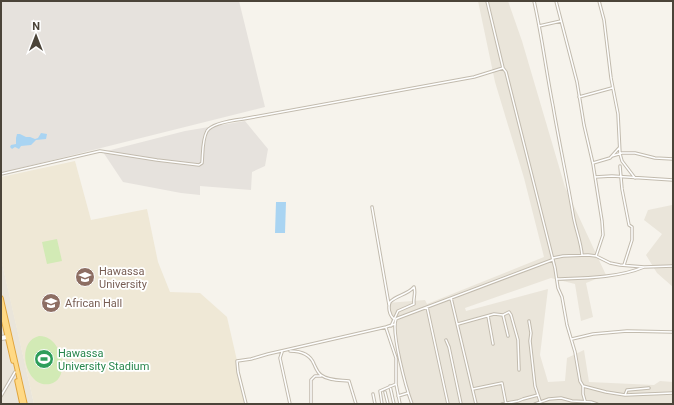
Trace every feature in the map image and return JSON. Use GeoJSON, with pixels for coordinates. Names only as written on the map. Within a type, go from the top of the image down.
{"type":"FeatureCollection","features":[{"type":"Feature","properties":{"kind":"highway"},"geometry":{"type":"LineString","coordinates":[[1,298],[23,404]]}},
{"type":"Feature","properties":{"kind":"highway"},"geometry":{"type":"LineString","coordinates":[[1,309],[9,337],[15,372],[23,404]]}},
{"type":"Feature","properties":{"kind":"street"},"geometry":{"type":"LineString","coordinates":[[487,1],[572,339],[585,401]]}},
{"type":"Feature","properties":{"kind":"street"},"geometry":{"type":"LineString","coordinates":[[534,1],[573,215],[582,244],[582,255]]}},
{"type":"Feature","properties":{"kind":"street"},"geometry":{"type":"LineString","coordinates":[[556,1],[562,21],[593,162],[603,231],[602,241],[596,256]]}},
{"type":"Feature","properties":{"kind":"street"},"geometry":{"type":"LineString","coordinates":[[599,1],[604,20],[618,114],[620,154],[622,161],[635,178]]}},
{"type":"Feature","properties":{"kind":"street"},"geometry":{"type":"LineString","coordinates":[[539,26],[562,21]]}},
{"type":"Feature","properties":{"kind":"street"},"geometry":{"type":"LineString","coordinates":[[1,174],[102,151],[200,165],[202,163],[206,132],[210,128],[217,125],[474,77],[503,68]]}},
{"type":"Feature","properties":{"kind":"street"},"geometry":{"type":"LineString","coordinates":[[579,97],[613,88]]}},
{"type":"Feature","properties":{"kind":"street"},"geometry":{"type":"LineString","coordinates":[[593,162],[609,159],[619,148]]}},
{"type":"Feature","properties":{"kind":"street"},"geometry":{"type":"LineString","coordinates":[[612,156],[635,153],[655,158],[673,159]]}},
{"type":"Feature","properties":{"kind":"street"},"geometry":{"type":"LineString","coordinates":[[620,166],[622,190],[629,225],[632,228],[632,240],[624,265]]}},
{"type":"Feature","properties":{"kind":"street"},"geometry":{"type":"LineString","coordinates":[[595,177],[620,176],[673,180]]}},
{"type":"Feature","properties":{"kind":"street"},"geometry":{"type":"LineString","coordinates":[[372,207],[389,312],[394,319]]}},
{"type":"Feature","properties":{"kind":"street"},"geometry":{"type":"LineString","coordinates":[[246,404],[238,372],[237,361],[391,326],[398,318],[554,258],[582,255],[596,256],[610,262],[624,265],[644,267],[673,266]]}},
{"type":"Feature","properties":{"kind":"street"},"geometry":{"type":"LineString","coordinates":[[557,279],[589,278],[629,272],[644,267]]}},
{"type":"Feature","properties":{"kind":"street"},"geometry":{"type":"LineString","coordinates":[[389,305],[391,300],[409,292],[414,287],[414,304],[398,311],[391,326]]}},
{"type":"Feature","properties":{"kind":"street"},"geometry":{"type":"LineString","coordinates":[[451,298],[476,404]]}},
{"type":"Feature","properties":{"kind":"street"},"geometry":{"type":"LineString","coordinates":[[427,307],[448,404]]}},
{"type":"Feature","properties":{"kind":"street"},"geometry":{"type":"LineString","coordinates":[[458,324],[496,314],[503,315],[509,312],[518,340],[519,370]]}},
{"type":"Feature","properties":{"kind":"street"},"geometry":{"type":"LineString","coordinates":[[503,315],[508,336]]}},
{"type":"Feature","properties":{"kind":"street"},"geometry":{"type":"LineString","coordinates":[[488,316],[493,344]]}},
{"type":"Feature","properties":{"kind":"street"},"geometry":{"type":"LineString","coordinates":[[529,322],[534,376],[540,401]]}},
{"type":"Feature","properties":{"kind":"street"},"geometry":{"type":"LineString","coordinates":[[394,324],[408,393],[412,404]]}},
{"type":"Feature","properties":{"kind":"street"},"geometry":{"type":"LineString","coordinates":[[386,327],[396,358],[396,384],[400,404]]}},
{"type":"Feature","properties":{"kind":"street"},"geometry":{"type":"LineString","coordinates":[[572,339],[593,334],[627,330],[673,332]]}},
{"type":"Feature","properties":{"kind":"street"},"geometry":{"type":"LineString","coordinates":[[1,338],[9,337]]}},
{"type":"Feature","properties":{"kind":"street"},"geometry":{"type":"LineString","coordinates":[[446,340],[454,368],[460,404]]}},
{"type":"Feature","properties":{"kind":"street"},"geometry":{"type":"LineString","coordinates":[[286,351],[301,352],[309,356],[316,370],[321,376]]}},
{"type":"Feature","properties":{"kind":"street"},"geometry":{"type":"LineString","coordinates":[[282,352],[280,358],[290,404]]}},
{"type":"Feature","properties":{"kind":"street"},"geometry":{"type":"LineString","coordinates":[[1,396],[15,372]]}},
{"type":"Feature","properties":{"kind":"street"},"geometry":{"type":"LineString","coordinates":[[311,404],[311,380],[315,376],[321,376],[333,380],[349,381],[356,404]]}},
{"type":"Feature","properties":{"kind":"street"},"geometry":{"type":"LineString","coordinates":[[473,389],[502,383],[506,404]]}},
{"type":"Feature","properties":{"kind":"street"},"geometry":{"type":"LineString","coordinates":[[382,404],[380,391],[396,384]]}},
{"type":"Feature","properties":{"kind":"street"},"geometry":{"type":"LineString","coordinates":[[390,386],[394,404]]}},
{"type":"Feature","properties":{"kind":"street"},"geometry":{"type":"LineString","coordinates":[[583,386],[606,392],[625,394],[673,393]]}},
{"type":"Feature","properties":{"kind":"street"},"geometry":{"type":"LineString","coordinates":[[625,394],[627,390],[649,388]]}},
{"type":"Feature","properties":{"kind":"street"},"geometry":{"type":"LineString","coordinates":[[385,392],[388,404]]}},
{"type":"Feature","properties":{"kind":"street"},"geometry":{"type":"LineString","coordinates":[[398,396],[408,393]]}},
{"type":"Feature","properties":{"kind":"street"},"geometry":{"type":"LineString","coordinates":[[373,394],[376,404]]}},
{"type":"Feature","properties":{"kind":"street"},"geometry":{"type":"LineString","coordinates":[[502,404],[538,395]]}},
{"type":"Feature","properties":{"kind":"street"},"geometry":{"type":"LineString","coordinates":[[535,404],[540,401],[561,398],[597,404]]}},
{"type":"Feature","properties":{"kind":"shaded area"},"geometry":{"type":"Polygon","coordinates":[[[1,1],[239,1],[265,107],[1,173],[1,1]]]}},
{"type":"Feature","properties":{"kind":"shaded area"},"geometry":{"type":"Polygon","coordinates":[[[478,1],[508,1],[522,41],[565,187],[606,275],[586,283],[593,317],[581,321],[575,284],[551,278],[465,308],[466,311],[548,289],[540,355],[548,382],[565,381],[567,358],[584,350],[589,382],[654,385],[660,381],[673,382],[673,404],[410,404],[387,303],[425,300],[427,304],[544,257],[524,178],[495,82],[478,1]]]}},
{"type":"Feature","properties":{"kind":"shaded area"},"geometry":{"type":"Polygon","coordinates":[[[245,121],[268,149],[265,166],[252,172],[251,190],[200,186],[200,195],[123,182],[103,152],[185,131],[245,121]]]}},
{"type":"Feature","properties":{"kind":"shaded area","name":"Hawassa University"},"geometry":{"type":"Polygon","coordinates":[[[75,161],[91,220],[147,209],[158,262],[170,292],[200,293],[227,317],[247,404],[34,404],[1,259],[1,177],[75,161]]]}},
{"type":"Feature","properties":{"kind":"shaded area"},"geometry":{"type":"Polygon","coordinates":[[[673,165],[673,287],[657,273],[646,255],[662,234],[644,220],[648,210],[672,205],[673,165]]]}},
{"type":"Feature","properties":{"kind":"shaded area"},"geometry":{"type":"Polygon","coordinates":[[[1,259],[9,293],[34,404],[1,404],[1,259]]]}},
{"type":"Feature","properties":{"kind":"green space"},"geometry":{"type":"Polygon","coordinates":[[[57,239],[62,261],[47,264],[42,242],[57,239]]]}},
{"type":"Feature","properties":{"kind":"green space","name":"Hawassa University Stadium"},"geometry":{"type":"Polygon","coordinates":[[[39,336],[54,342],[61,358],[61,374],[57,380],[50,384],[42,384],[35,379],[29,373],[26,364],[25,355],[27,347],[31,340],[39,336]]]}},
{"type":"Feature","properties":{"kind":"water"},"geometry":{"type":"Polygon","coordinates":[[[41,133],[47,134],[46,139],[36,140],[31,145],[21,146],[19,149],[15,147],[12,149],[10,147],[11,145],[16,144],[17,134],[35,139],[38,138],[41,133]]]}},
{"type":"Feature","properties":{"kind":"water"},"geometry":{"type":"Polygon","coordinates":[[[276,202],[286,202],[285,233],[275,233],[276,202]]]}},
{"type":"Feature","properties":{"kind":"place","name":"Hawassa University"},"geometry":{"type":"Point","coordinates":[85,277]}},
{"type":"Feature","properties":{"kind":"place","name":"African Hall"},"geometry":{"type":"Point","coordinates":[51,303]}},
{"type":"Feature","properties":{"kind":"place","name":"Hawassa University Stadium"},"geometry":{"type":"Point","coordinates":[44,359]}}]}
